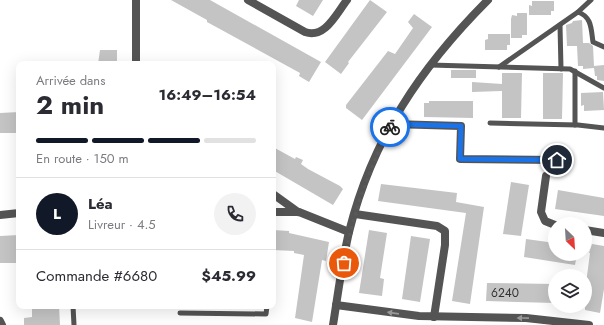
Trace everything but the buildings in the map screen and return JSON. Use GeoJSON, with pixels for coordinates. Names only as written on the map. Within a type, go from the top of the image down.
{"type":"FeatureCollection","features":[{"type":"Feature","properties":{"kind":"street"},"geometry":{"type":"LineString","coordinates":[[136,0],[136,61]]}},
{"type":"Feature","properties":{"kind":"street"},"geometry":{"type":"LineString","coordinates":[[248,0],[305,32],[313,34],[325,29],[347,0]]}},
{"type":"Feature","properties":{"kind":"street"},"geometry":{"type":"LineString","coordinates":[[333,325],[349,232],[372,165],[391,124],[429,65],[459,28],[488,0]]}},
{"type":"Feature","properties":{"kind":"street"},"geometry":{"type":"LineString","coordinates":[[391,124],[461,126],[460,159],[557,160]]}},
{"type":"Feature","properties":{"kind":"street"},"geometry":{"type":"LineString","coordinates":[[546,176],[541,212],[545,221],[548,222]]}},
{"type":"Feature","properties":{"kind":"street"},"geometry":{"type":"LineString","coordinates":[[276,196],[299,212],[349,232]]}},
{"type":"Feature","properties":{"kind":"street"},"geometry":{"type":"LineString","coordinates":[[276,212],[299,212]]}},
{"type":"Feature","properties":{"kind":"street"},"geometry":{"type":"LineString","coordinates":[[0,215],[16,213]]}},
{"type":"Feature","properties":{"kind":"street"},"geometry":{"type":"LineString","coordinates":[[355,214],[437,226],[445,231],[445,245],[434,317]]}},
{"type":"Feature","properties":{"kind":"street"},"geometry":{"type":"LineString","coordinates":[[592,231],[604,233]]}},
{"type":"Feature","properties":{"kind":"street"},"geometry":{"type":"LineString","coordinates":[[336,305],[419,316],[526,318],[590,325]]}},
{"type":"Feature","properties":{"kind":"street"},"geometry":{"type":"LineString","coordinates":[[0,320],[2,325]]}},
{"type":"Feature","properties":{"kind":"lane"},"geometry":{"type":"LineString","coordinates":[[499,67],[578,12],[591,0]]}},
{"type":"Feature","properties":{"kind":"lane"},"geometry":{"type":"LineString","coordinates":[[578,12],[585,14],[591,23],[593,42],[604,47]]}},
{"type":"Feature","properties":{"kind":"lane"},"geometry":{"type":"LineString","coordinates":[[560,25],[561,68]]}},
{"type":"Feature","properties":{"kind":"lane"},"geometry":{"type":"LineString","coordinates":[[429,65],[570,69],[604,88]]}},
{"type":"Feature","properties":{"kind":"lane"},"geometry":{"type":"LineString","coordinates":[[575,72],[575,124]]}},
{"type":"Feature","properties":{"kind":"lane"},"geometry":{"type":"LineString","coordinates":[[490,123],[575,124],[604,128]]}},
{"type":"Feature","properties":{"kind":"lane"},"geometry":{"type":"LineString","coordinates":[[73,309],[74,325]]}},
{"type":"Feature","properties":{"kind":"lane"},"geometry":{"type":"LineString","coordinates":[[180,313],[266,314],[267,309]]}},
{"type":"Feature","properties":{"kind":"way so far"},"geometry":{"type":"LineString","coordinates":[[344,263],[349,232],[355,214],[372,165],[390,127]]}},
{"type":"Feature","properties":{"kind":"route"},"geometry":{"type":"LineString","coordinates":[[390,127],[391,124],[461,126],[460,159],[557,160]]}}]}
